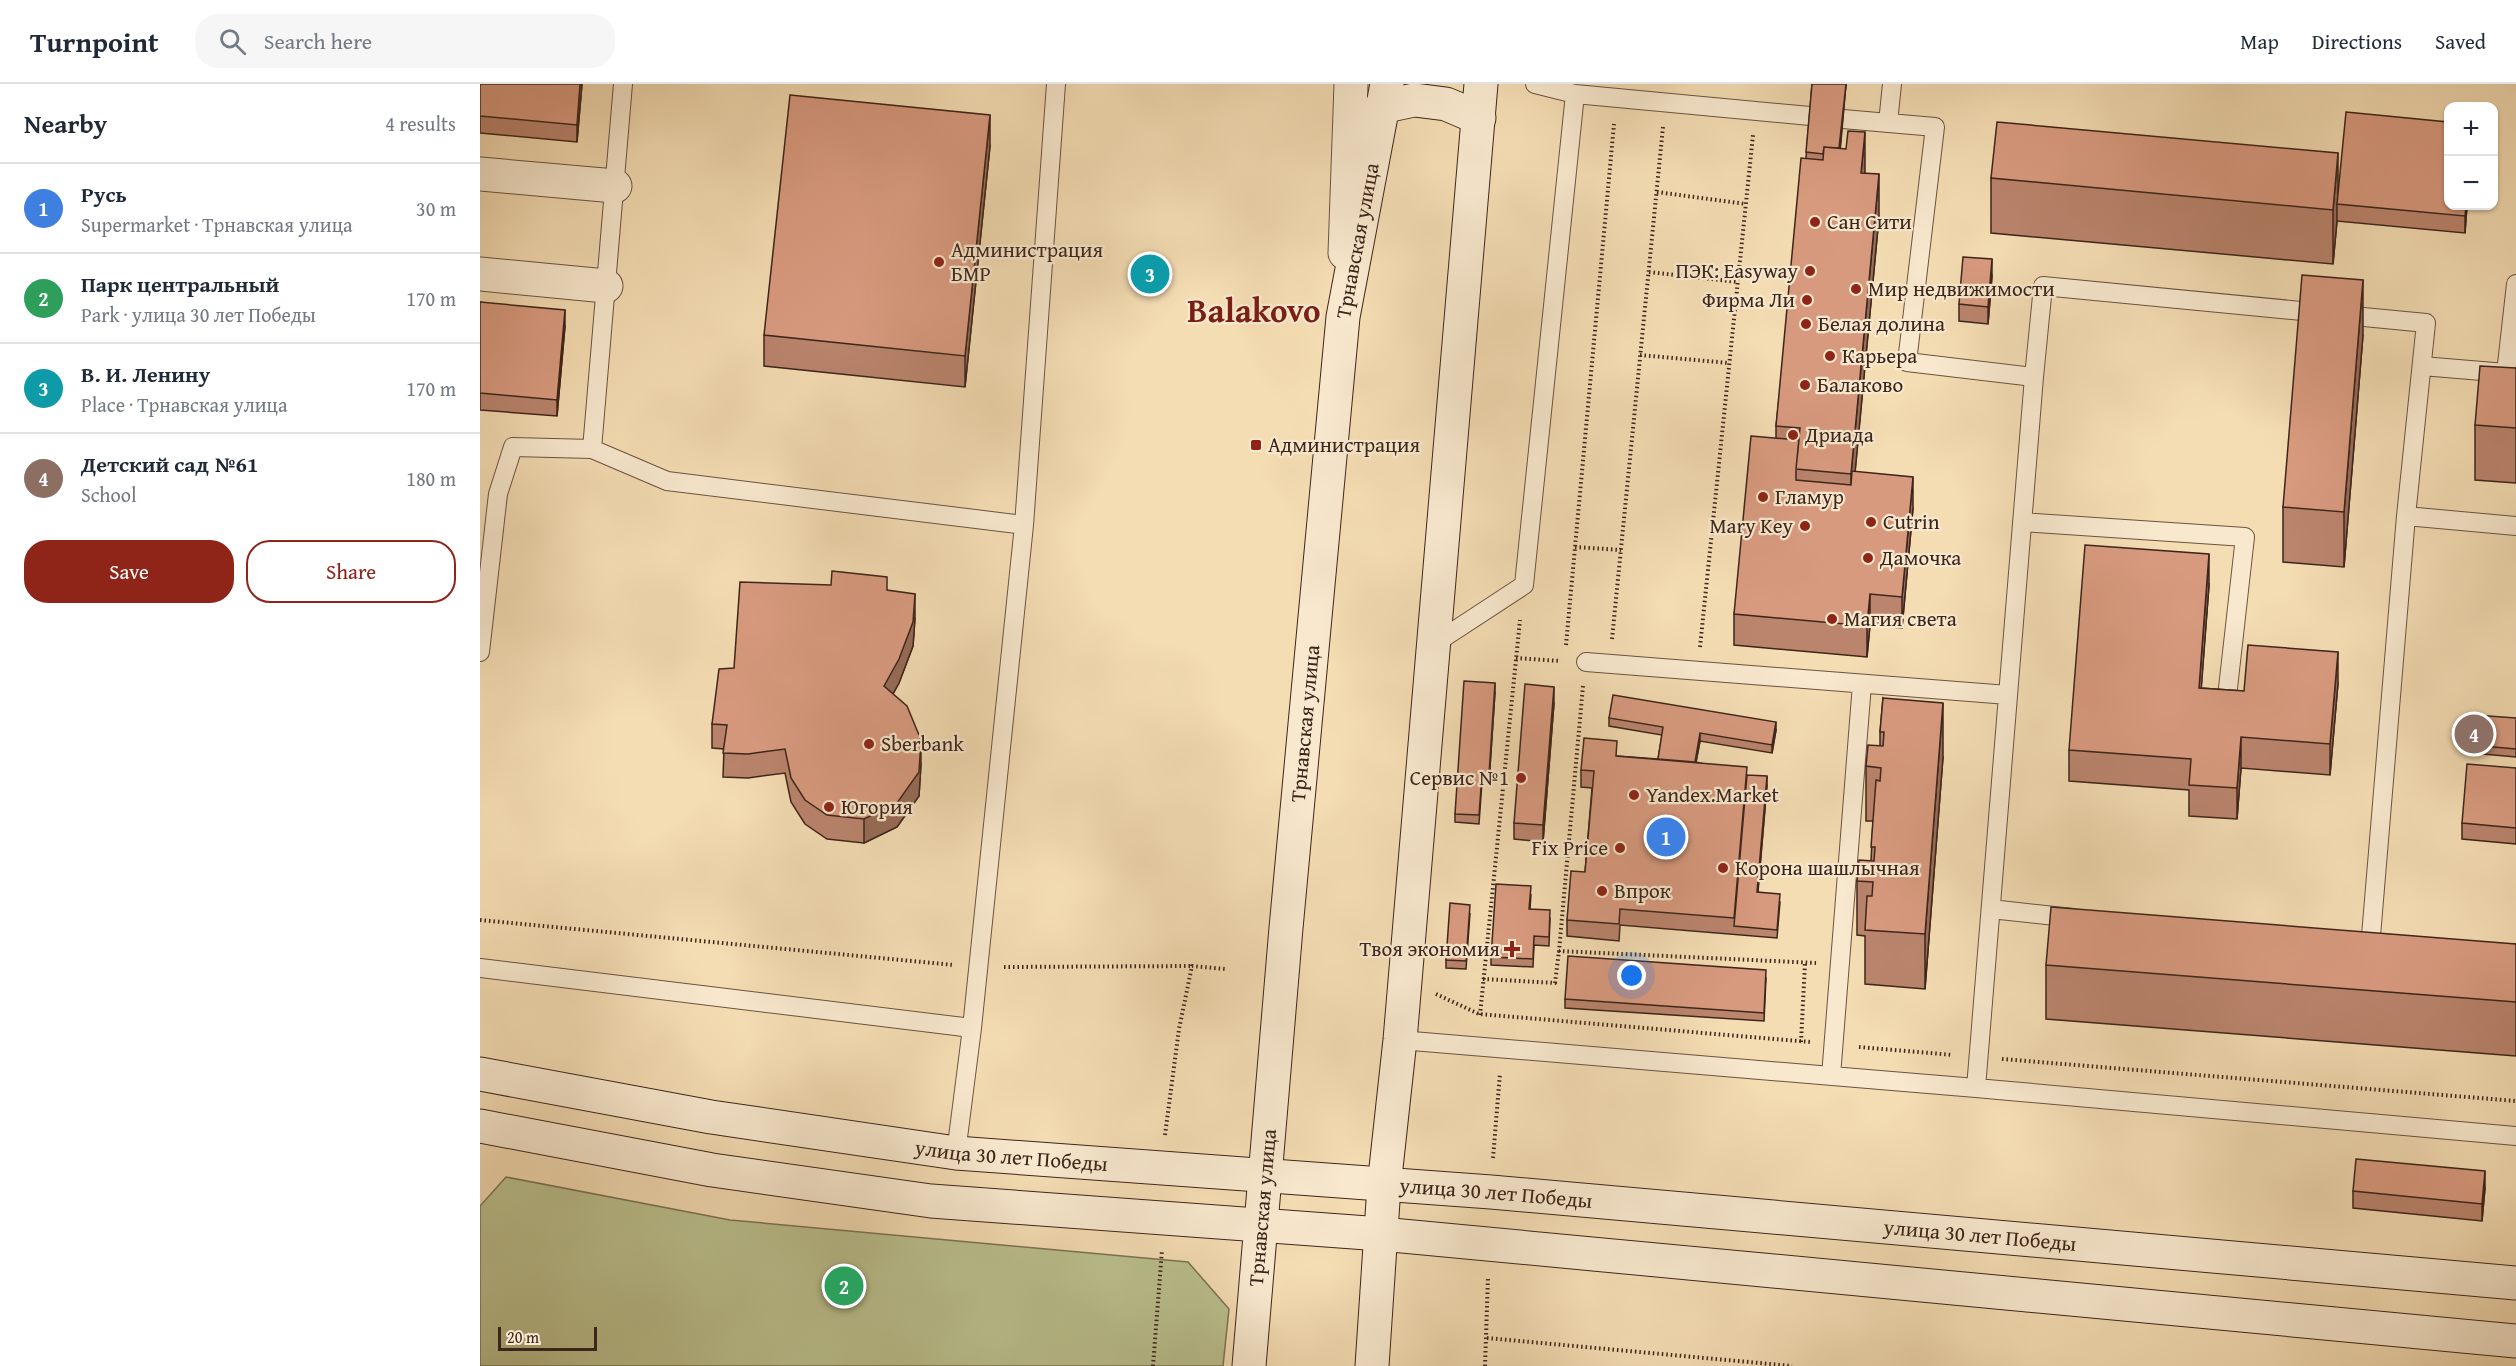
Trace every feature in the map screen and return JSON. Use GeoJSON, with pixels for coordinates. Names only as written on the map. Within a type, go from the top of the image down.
{"type":"FeatureCollection","features":[{"type":"Feature","properties":{"kind":"main road"},"geometry":{"type":"LineString","coordinates":[[1343,317],[1351,84]]}},
{"type":"Feature","properties":{"kind":"main road"},"geometry":{"type":"LineString","coordinates":[[1372,1366],[1384,1186],[1400,1040],[1481,84]]}},
{"type":"Feature","properties":{"kind":"main road"},"geometry":{"type":"LineString","coordinates":[[1384,96],[1446,104],[1479,118]]}},
{"type":"Feature","properties":{"kind":"main road","name":"Трнавская улица"},"geometry":{"type":"LineString","coordinates":[[1249,1366],[1264,1177],[1343,317],[1384,96]]}},
{"type":"Feature","properties":{"kind":"main road"},"geometry":{"type":"LineString","coordinates":[[480,174],[615,186]]}},
{"type":"Feature","properties":{"kind":"main road"},"geometry":{"type":"LineString","coordinates":[[480,274],[606,286]]}},
{"type":"Feature","properties":{"kind":"main road","name":"улица 30 лет Победы"},"geometry":{"type":"LineString","coordinates":[[480,1074],[711,1118],[956,1153],[1520,1195],[2516,1283]]}},
{"type":"Feature","properties":{"kind":"main road"},"geometry":{"type":"LineString","coordinates":[[480,1126],[712,1170],[931,1201],[1260,1227],[1381,1234],[2516,1341]]}},
{"type":"Feature","properties":{"kind":"lane"},"geometry":{"type":"LineString","coordinates":[[592,449],[623,84]]}},
{"type":"Feature","properties":{"kind":"lane"},"geometry":{"type":"LineString","coordinates":[[956,1153],[972,1028],[1024,525],[1056,84]]}},
{"type":"Feature","properties":{"kind":"lane"},"geometry":{"type":"LineString","coordinates":[[1535,84],[1575,94],[1810,116]]}},
{"type":"Feature","properties":{"kind":"lane"},"geometry":{"type":"LineString","coordinates":[[1888,123],[1892,84]]}},
{"type":"Feature","properties":{"kind":"lane"},"geometry":{"type":"LineString","coordinates":[[1434,645],[1524,585],[1575,94]]}},
{"type":"Feature","properties":{"kind":"lane"},"geometry":{"type":"LineString","coordinates":[[1843,119],[1935,127],[1907,362],[2034,377]]}},
{"type":"Feature","properties":{"kind":"lane"},"geometry":{"type":"LineString","coordinates":[[2422,366],[2506,373],[2516,284]]}},
{"type":"Feature","properties":{"kind":"lane"},"geometry":{"type":"LineString","coordinates":[[1976,1088],[2043,286],[2426,323],[2364,948],[2392,950]]}},
{"type":"Feature","properties":{"kind":"lane"},"geometry":{"type":"LineString","coordinates":[[480,652],[498,494],[513,447],[592,449],[667,480],[1024,525]]}},
{"type":"Feature","properties":{"kind":"lane"},"geometry":{"type":"LineString","coordinates":[[2406,516],[2516,526]]}},
{"type":"Feature","properties":{"kind":"lane"},"geometry":{"type":"LineString","coordinates":[[2022,522],[2245,537],[2228,688]]}},
{"type":"Feature","properties":{"kind":"lane"},"geometry":{"type":"LineString","coordinates":[[1586,662],[2008,695]]}},
{"type":"Feature","properties":{"kind":"lane"},"geometry":{"type":"LineString","coordinates":[[1831,1076],[1862,684]]}},
{"type":"Feature","properties":{"kind":"lane"},"geometry":{"type":"LineString","coordinates":[[1991,909],[2086,919]]}},
{"type":"Feature","properties":{"kind":"lane"},"geometry":{"type":"LineString","coordinates":[[480,968],[972,1028]]}},
{"type":"Feature","properties":{"kind":"lane"},"geometry":{"type":"LineString","coordinates":[[1400,1040],[2516,1136]]}},
{"type":"Feature","properties":{"kind":"path"},"geometry":{"type":"LineString","coordinates":[[1565,661],[1616,97]]}},
{"type":"Feature","properties":{"kind":"path"},"geometry":{"type":"LineString","coordinates":[[1609,664],[1666,102]]}},
{"type":"Feature","properties":{"kind":"path"},"geometry":{"type":"LineString","coordinates":[[1697,671],[1755,111]]}},
{"type":"Feature","properties":{"kind":"path"},"geometry":{"type":"LineString","coordinates":[[1657,192],[1746,204]]}},
{"type":"Feature","properties":{"kind":"path"},"geometry":{"type":"LineString","coordinates":[[1649,272],[1738,282]]}},
{"type":"Feature","properties":{"kind":"path"},"geometry":{"type":"LineString","coordinates":[[1640,355],[1729,363]]}},
{"type":"Feature","properties":{"kind":"path"},"geometry":{"type":"LineString","coordinates":[[1575,547],[1621,550]]}},
{"type":"Feature","properties":{"kind":"path"},"geometry":{"type":"LineString","coordinates":[[1479,1014],[1524,585]]}},
{"type":"Feature","properties":{"kind":"path"},"geometry":{"type":"LineString","coordinates":[[1482,979],[1555,983],[1559,951],[1586,662],[1516,658]]}},
{"type":"Feature","properties":{"kind":"path"},"geometry":{"type":"LineString","coordinates":[[480,920],[978,967],[1192,966],[1225,969]]}},
{"type":"Feature","properties":{"kind":"path"},"geometry":{"type":"LineString","coordinates":[[1559,951],[1841,964]]}},
{"type":"Feature","properties":{"kind":"path"},"geometry":{"type":"LineString","coordinates":[[1801,1042],[1805,963]]}},
{"type":"Feature","properties":{"kind":"path"},"geometry":{"type":"LineString","coordinates":[[1179,1029],[1192,966]]}},
{"type":"Feature","properties":{"kind":"path"},"geometry":{"type":"LineString","coordinates":[[1487,1338],[1792,1366]]}},
{"type":"Feature","properties":{"kind":"green space"},"geometry":{"type":"Polygon","coordinates":[[[506,1177],[730,1220],[1188,1262],[1229,1309],[1223,1366],[480,1366],[480,1206],[506,1177]]]}},
{"type":"Feature","properties":{"kind":"building"},"geometry":{"type":"Polygon","coordinates":[[[480,84],[580,84],[577,125],[480,116],[480,84]]]}},
{"type":"Feature","properties":{"kind":"building"},"geometry":{"type":"Polygon","coordinates":[[[1812,84],[1846,84],[1839,148],[1824,147],[1823,154],[1806,152],[1812,84]]]}},
{"type":"Feature","properties":{"kind":"building"},"geometry":{"type":"Polygon","coordinates":[[[790,95],[990,115],[965,356],[764,335],[790,95]]]}},
{"type":"Feature","properties":{"kind":"building"},"geometry":{"type":"Polygon","coordinates":[[[2346,112],[2444,122],[2444,210],[2466,210],[2465,216],[2337,204],[2346,112]]]}},
{"type":"Feature","properties":{"kind":"building"},"geometry":{"type":"Polygon","coordinates":[[[1997,122],[2338,153],[2333,210],[1991,178],[1997,122]]]}},
{"type":"Feature","properties":{"kind":"building"},"geometry":{"type":"Polygon","coordinates":[[[1848,131],[1865,132],[1861,173],[1879,174],[1851,474],[1796,469],[1800,428],[1776,426],[1801,158],[1823,160],[1824,147],[1846,149],[1848,131]]]}},
{"type":"Feature","properties":{"kind":"building"},"geometry":{"type":"Polygon","coordinates":[[[1963,257],[1992,259],[1988,307],[1959,304],[1963,257]]]}},
{"type":"Feature","properties":{"kind":"building"},"geometry":{"type":"Polygon","coordinates":[[[2302,275],[2363,280],[2344,512],[2283,507],[2302,275]]]}},
{"type":"Feature","properties":{"kind":"building"},"geometry":{"type":"Polygon","coordinates":[[[480,302],[565,310],[557,400],[480,393],[480,302]]]}},
{"type":"Feature","properties":{"kind":"building"},"geometry":{"type":"Polygon","coordinates":[[[2480,366],[2516,368],[2516,428],[2475,425],[2480,366]]]}},
{"type":"Feature","properties":{"kind":"building"},"geometry":{"type":"Polygon","coordinates":[[[1751,436],[1799,440],[1796,480],[1851,485],[1852,471],[1913,477],[1902,597],[1870,594],[1867,626],[1734,614],[1751,436]]]}},
{"type":"Feature","properties":{"kind":"building"},"geometry":{"type":"Polygon","coordinates":[[[2085,545],[2209,554],[2199,688],[2244,691],[2248,645],[2338,652],[2330,744],[2241,737],[2237,788],[2189,785],[2191,759],[2069,750],[2085,545]]]}},
{"type":"Feature","properties":{"kind":"building"},"geometry":{"type":"Polygon","coordinates":[[[832,571],[887,577],[887,590],[915,594],[913,622],[899,659],[884,686],[907,706],[921,740],[919,772],[897,803],[864,819],[827,815],[805,800],[791,778],[785,749],[748,754],[723,753],[727,725],[712,724],[719,669],[734,668],[740,582],[831,585],[832,571]]]}},
{"type":"Feature","properties":{"kind":"building"},"geometry":{"type":"Polygon","coordinates":[[[1464,681],[1495,683],[1489,774],[1482,774],[1479,815],[1455,814],[1464,681]]]}},
{"type":"Feature","properties":{"kind":"building"},"geometry":{"type":"Polygon","coordinates":[[[1525,684],[1554,687],[1543,825],[1514,823],[1525,684]]]}},
{"type":"Feature","properties":{"kind":"building"},"geometry":{"type":"Polygon","coordinates":[[[1613,695],[1776,722],[1772,745],[1700,733],[1695,762],[1658,759],[1663,727],[1609,718],[1613,695]]]}},
{"type":"Feature","properties":{"kind":"building"},"geometry":{"type":"Polygon","coordinates":[[[1883,698],[1943,703],[1925,934],[1865,930],[1867,896],[1872,896],[1873,882],[1857,881],[1859,860],[1874,861],[1875,847],[1871,847],[1876,780],[1880,781],[1881,768],[1866,766],[1868,745],[1883,746],[1884,732],[1880,732],[1883,698]]]}},
{"type":"Feature","properties":{"kind":"building"},"geometry":{"type":"Polygon","coordinates":[[[2475,715],[2516,718],[2516,749],[2472,745],[2475,715]]]}},
{"type":"Feature","properties":{"kind":"building"},"geometry":{"type":"Polygon","coordinates":[[[1584,738],[1617,741],[1616,756],[1747,767],[1734,918],[1620,909],[1619,924],[1567,920],[1571,871],[1585,872],[1594,771],[1581,770],[1584,738]]]}},
{"type":"Feature","properties":{"kind":"building"},"geometry":{"type":"Polygon","coordinates":[[[2467,764],[2516,768],[2516,828],[2462,823],[2467,764]]]}},
{"type":"Feature","properties":{"kind":"building"},"geometry":{"type":"Polygon","coordinates":[[[1747,775],[1767,776],[1757,892],[1780,894],[1777,930],[1734,926],[1747,775]]]}},
{"type":"Feature","properties":{"kind":"building"},"geometry":{"type":"Polygon","coordinates":[[[1496,884],[1531,886],[1529,909],[1550,910],[1549,937],[1534,936],[1533,959],[1491,957],[1496,884]]]}},
{"type":"Feature","properties":{"kind":"building"},"geometry":{"type":"Polygon","coordinates":[[[1450,903],[1470,905],[1466,961],[1446,960],[1450,903]]]}},
{"type":"Feature","properties":{"kind":"building"},"geometry":{"type":"Polygon","coordinates":[[[2051,907],[2516,944],[2516,1002],[2046,965],[2051,907]]]}},
{"type":"Feature","properties":{"kind":"building"},"geometry":{"type":"Polygon","coordinates":[[[1568,956],[1766,970],[1764,1013],[1565,999],[1568,956]]]}},
{"type":"Feature","properties":{"kind":"building"},"geometry":{"type":"Polygon","coordinates":[[[2356,1159],[2485,1171],[2482,1204],[2353,1191],[2356,1159]]]}},
{"type":"Feature","properties":{"kind":"place","name":"Сан Сити"},"geometry":{"type":"Point","coordinates":[1815,222]}},
{"type":"Feature","properties":{"kind":"place","name":"Администрация БМР"},"geometry":{"type":"Point","coordinates":[939,262]}},
{"type":"Feature","properties":{"kind":"place","name":"ПЭК: Easyway"},"geometry":{"type":"Point","coordinates":[1810,271]}},
{"type":"Feature","properties":{"kind":"place","name":"В. И. Ленину"},"geometry":{"type":"Point","coordinates":[1150,274]}},
{"type":"Feature","properties":{"kind":"place","name":"Мир недвижимости"},"geometry":{"type":"Point","coordinates":[1856,289]}},
{"type":"Feature","properties":{"kind":"place","name":"Фирма Ли"},"geometry":{"type":"Point","coordinates":[1807,300]}},
{"type":"Feature","properties":{"kind":"place","name":"Белая долина"},"geometry":{"type":"Point","coordinates":[1806,324]}},
{"type":"Feature","properties":{"kind":"place","name":"Карьера"},"geometry":{"type":"Point","coordinates":[1830,356]}},
{"type":"Feature","properties":{"kind":"place","name":"Балаково"},"geometry":{"type":"Point","coordinates":[1805,385]}},
{"type":"Feature","properties":{"kind":"place","name":"Дриада"},"geometry":{"type":"Point","coordinates":[1793,435]}},
{"type":"Feature","properties":{"kind":"place","name":"Администрация"},"geometry":{"type":"Point","coordinates":[1256,445]}},
{"type":"Feature","properties":{"kind":"place","name":"Гламур"},"geometry":{"type":"Point","coordinates":[1763,497]}},
{"type":"Feature","properties":{"kind":"place","name":"Cutrin"},"geometry":{"type":"Point","coordinates":[1871,522]}},
{"type":"Feature","properties":{"kind":"place","name":"Mary Key"},"geometry":{"type":"Point","coordinates":[1805,526]}},
{"type":"Feature","properties":{"kind":"place","name":"Дамочка"},"geometry":{"type":"Point","coordinates":[1868,558]}},
{"type":"Feature","properties":{"kind":"place","name":"Магия света"},"geometry":{"type":"Point","coordinates":[1832,619]}},
{"type":"Feature","properties":{"kind":"place","name":"Детский сад №61"},"geometry":{"type":"Point","coordinates":[2474,734]}},
{"type":"Feature","properties":{"kind":"place","name":"Sberbank"},"geometry":{"type":"Point","coordinates":[869,744]}},
{"type":"Feature","properties":{"kind":"place","name":"Сервис №1"},"geometry":{"type":"Point","coordinates":[1521,778]}},
{"type":"Feature","properties":{"kind":"place","name":"Yandex.Market"},"geometry":{"type":"Point","coordinates":[1634,795]}},
{"type":"Feature","properties":{"kind":"place","name":"Югория"},"geometry":{"type":"Point","coordinates":[829,807]}},
{"type":"Feature","properties":{"kind":"place","name":"Русь"},"geometry":{"type":"Point","coordinates":[1666,837]}},
{"type":"Feature","properties":{"kind":"place","name":"Fix Price"},"geometry":{"type":"Point","coordinates":[1620,848]}},
{"type":"Feature","properties":{"kind":"place","name":"Корона шашлычная"},"geometry":{"type":"Point","coordinates":[1723,868]}},
{"type":"Feature","properties":{"kind":"place","name":"Впрок"},"geometry":{"type":"Point","coordinates":[1602,891]}},
{"type":"Feature","properties":{"kind":"place","name":"Твоя экономия"},"geometry":{"type":"Point","coordinates":[1512,949]}},
{"type":"Feature","properties":{"kind":"place","name":"Парк центральный"},"geometry":{"type":"Point","coordinates":[844,1286]}},
{"type":"Feature","properties":{"kind":"district","name":"Balakovo"},"geometry":{"type":"Point","coordinates":[1254,310]}}]}
